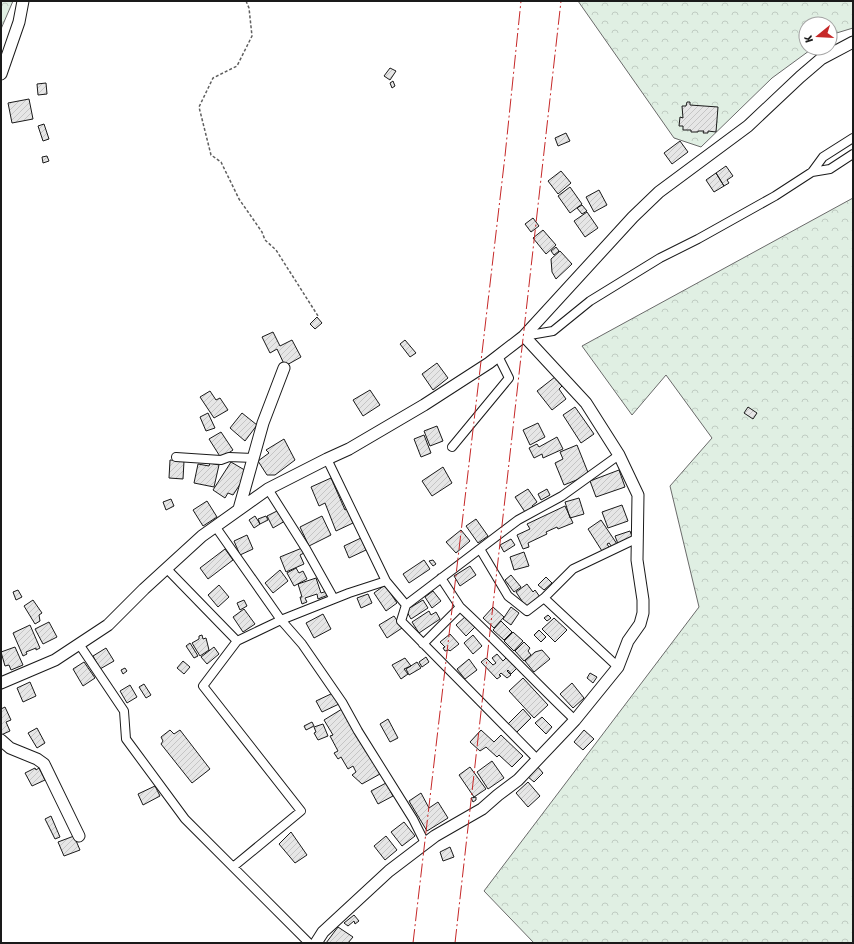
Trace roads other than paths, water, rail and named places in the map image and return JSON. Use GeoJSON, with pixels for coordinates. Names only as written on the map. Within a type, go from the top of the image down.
{"type":"FeatureCollection","features":[{"type":"Feature","properties":{"kind":"street"},"geometry":{"type":"LineString","coordinates":[[1,74],[18,22],[23,1]]}},
{"type":"Feature","properties":{"kind":"street"},"geometry":{"type":"LineString","coordinates":[[1,683],[55,660],[108,625],[166,568],[202,536],[268,489],[349,449],[417,409],[489,363],[524,336],[632,216],[659,192],[748,126],[821,59],[853,42]]}},
{"type":"Feature","properties":{"kind":"street"},"geometry":{"type":"LineString","coordinates":[[524,336],[553,330],[590,301],[660,258],[698,239],[775,196],[812,172],[823,157],[853,138]]}},
{"type":"Feature","properties":{"kind":"street"},"geometry":{"type":"LineString","coordinates":[[812,172],[830,169],[853,154]]}},
{"type":"Feature","properties":{"kind":"street"},"geometry":{"type":"LineString","coordinates":[[316,943],[323,932],[389,871],[435,836],[482,809],[518,780],[575,720],[618,667],[628,641],[640,624],[643,613],[643,600],[637,560],[638,495],[619,455],[586,403],[524,336]]}},
{"type":"Feature","properties":{"kind":"street"},"geometry":{"type":"LineString","coordinates":[[452,447],[509,378],[498,356]]}},
{"type":"Feature","properties":{"kind":"street"},"geometry":{"type":"LineString","coordinates":[[239,510],[263,423],[284,368]]}},
{"type":"Feature","properties":{"kind":"street"},"geometry":{"type":"LineString","coordinates":[[538,759],[401,620],[406,605],[441,578],[518,520],[562,496],[619,455]]}},
{"type":"Feature","properties":{"kind":"street"},"geometry":{"type":"LineString","coordinates":[[176,457],[221,460],[229,457],[254,458]]}},
{"type":"Feature","properties":{"kind":"street"},"geometry":{"type":"LineString","coordinates":[[327,459],[386,581],[406,605]]}},
{"type":"Feature","properties":{"kind":"street"},"geometry":{"type":"LineString","coordinates":[[268,489],[306,549],[334,599]]}},
{"type":"Feature","properties":{"kind":"street"},"geometry":{"type":"LineString","coordinates":[[215,526],[281,620],[302,644],[342,702],[358,731],[409,812],[425,844]]}},
{"type":"Feature","properties":{"kind":"street"},"geometry":{"type":"LineString","coordinates":[[480,549],[508,596],[527,611],[544,598],[573,569],[638,538]]}},
{"type":"Feature","properties":{"kind":"street"},"geometry":{"type":"LineString","coordinates":[[166,568],[237,641]]}},
{"type":"Feature","properties":{"kind":"street"},"geometry":{"type":"LineString","coordinates":[[441,578],[460,607],[498,642],[535,682],[575,720]]}},
{"type":"Feature","properties":{"kind":"street"},"geometry":{"type":"LineString","coordinates":[[233,867],[301,811],[204,686],[237,641],[281,620],[334,599],[386,581]]}},
{"type":"Feature","properties":{"kind":"street"},"geometry":{"type":"LineString","coordinates":[[544,598],[618,667]]}},
{"type":"Feature","properties":{"kind":"street"},"geometry":{"type":"LineString","coordinates":[[423,644],[460,607]]}},
{"type":"Feature","properties":{"kind":"street"},"geometry":{"type":"LineString","coordinates":[[79,644],[124,711],[126,739],[185,819],[309,943]]}},
{"type":"Feature","properties":{"kind":"street"},"geometry":{"type":"LineString","coordinates":[[1,740],[10,748],[37,759],[44,764],[79,836]]}}]}
